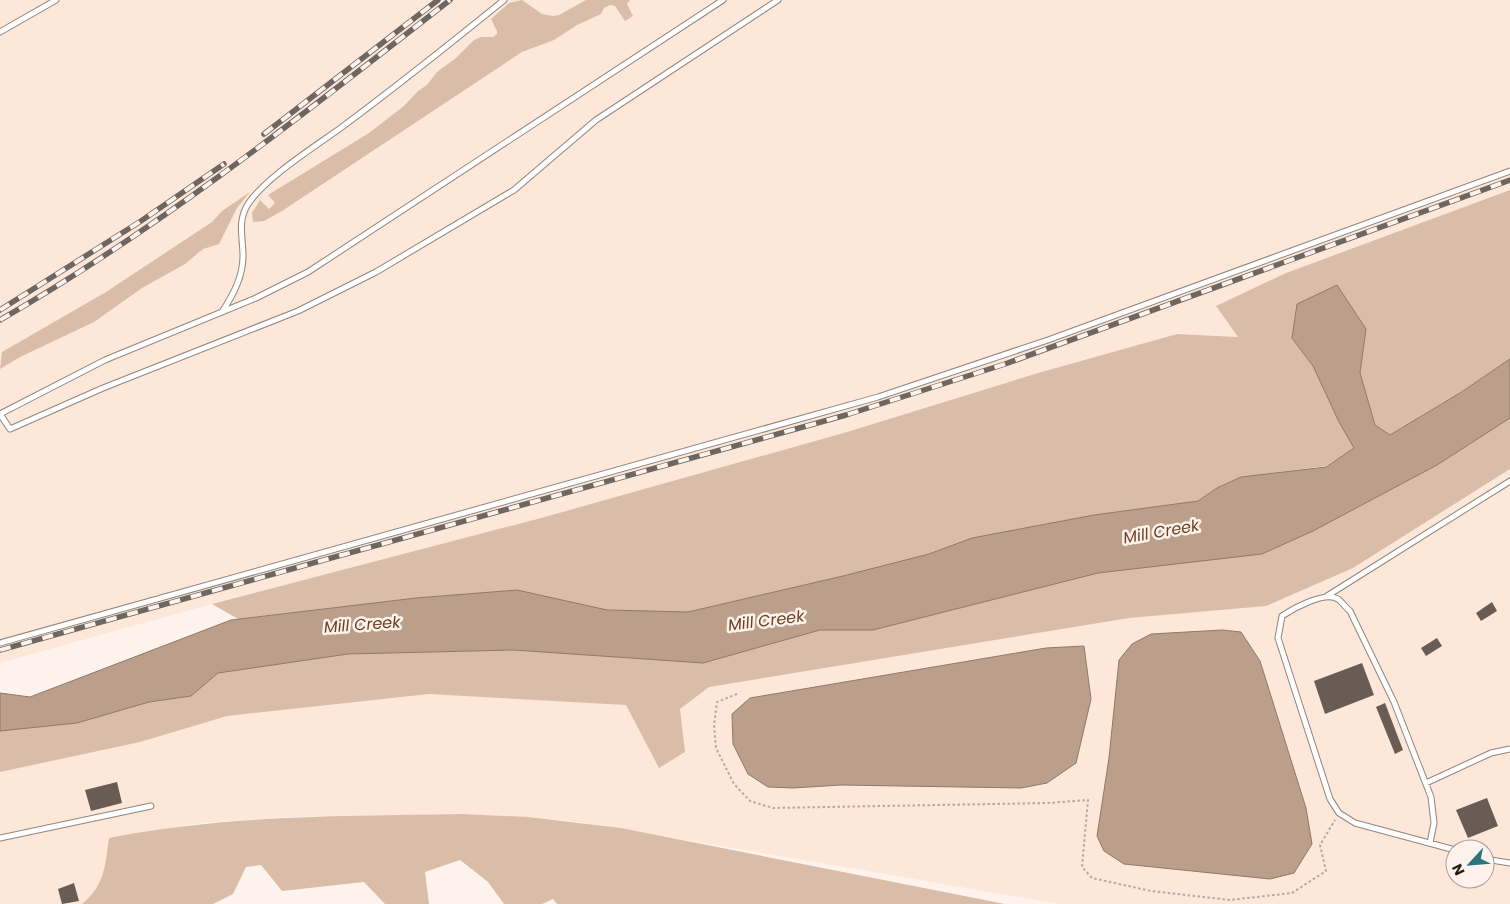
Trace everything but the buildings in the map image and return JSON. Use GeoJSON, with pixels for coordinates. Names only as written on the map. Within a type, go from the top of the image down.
{"type":"FeatureCollection","features":[{"type":"Feature","properties":{"kind":"lane"},"geometry":{"type":"LineString","coordinates":[[0,32],[56,0]]}},
{"type":"Feature","properties":{"kind":"lane"},"geometry":{"type":"LineString","coordinates":[[222,312],[234,293],[240,276],[243,255],[241,224],[246,209],[255,197],[293,164],[504,0]]}},
{"type":"Feature","properties":{"kind":"lane"},"geometry":{"type":"LineString","coordinates":[[723,0],[326,262],[274,290],[105,360],[0,414],[10,429],[104,388],[298,311],[354,284],[514,190],[596,120],[778,0]]}},
{"type":"Feature","properties":{"kind":"lane"},"geometry":{"type":"LineString","coordinates":[[0,642],[878,397],[1048,340],[1510,170]]}},
{"type":"Feature","properties":{"kind":"lane"},"geometry":{"type":"LineString","coordinates":[[1445,847],[1355,822],[1339,813],[1324,788],[1278,638],[1282,616],[1294,607],[1327,596],[1510,481]]}},
{"type":"Feature","properties":{"kind":"lane"},"geometry":{"type":"LineString","coordinates":[[1327,596],[1338,599],[1350,611],[1394,702],[1431,797],[1434,823],[1430,843]]}},
{"type":"Feature","properties":{"kind":"lane"},"geometry":{"type":"LineString","coordinates":[[1426,783],[1491,752],[1510,749]]}},
{"type":"Feature","properties":{"kind":"lane"},"geometry":{"type":"LineString","coordinates":[[0,838],[151,806]]}},
{"type":"Feature","properties":{"kind":"lane"},"geometry":{"type":"LineString","coordinates":[[1495,861],[1510,863]]}},
{"type":"Feature","properties":{"kind":"path"},"geometry":{"type":"LineString","coordinates":[[737,694],[717,702],[714,725],[716,748],[734,784],[750,801],[773,808],[1048,803],[1088,800],[1082,867],[1092,878],[1150,891],[1230,900],[1292,893],[1326,871],[1320,846],[1339,813]]}},
{"type":"Feature","properties":{"kind":"shaded area"},"geometry":{"type":"Polygon","coordinates":[[[0,0],[1510,0],[1510,190],[1286,273],[1216,306],[1239,337],[1177,334],[1038,373],[847,432],[541,518],[212,604],[0,663],[0,0]]]}},
{"type":"Feature","properties":{"kind":"shaded area"},"geometry":{"type":"Polygon","coordinates":[[[522,0],[542,14],[553,16],[559,15],[586,0],[630,0],[627,4],[633,16],[625,21],[615,6],[610,5],[604,8],[601,14],[577,25],[554,40],[522,52],[282,211],[264,221],[253,222],[252,213],[260,200],[269,209],[275,203],[268,195],[369,133],[404,106],[418,91],[427,85],[437,72],[456,58],[474,40],[481,37],[493,37],[497,34],[491,19],[509,3],[522,0]]]}},
{"type":"Feature","properties":{"kind":"shaded area"},"geometry":{"type":"Polygon","coordinates":[[[1510,190],[1510,359],[1460,393],[1390,435],[1375,425],[1360,373],[1366,329],[1337,285],[1297,304],[1292,338],[1313,366],[1339,422],[1355,448],[1326,466],[1241,477],[1217,488],[1198,501],[1094,515],[972,538],[929,554],[688,612],[607,610],[517,590],[416,598],[238,619],[212,604],[541,518],[847,432],[1038,373],[1177,334],[1238,337],[1216,306],[1286,273],[1510,190]]]}},
{"type":"Feature","properties":{"kind":"shaded area"},"geometry":{"type":"Polygon","coordinates":[[[250,192],[237,208],[219,244],[203,249],[185,264],[142,288],[94,322],[20,357],[0,369],[2,352],[106,292],[212,222],[222,211],[250,192]]]}},
{"type":"Feature","properties":{"kind":"shaded area"},"geometry":{"type":"Polygon","coordinates":[[[1510,418],[1510,904],[1061,904],[587,823],[528,817],[462,814],[288,817],[202,823],[139,832],[101,904],[0,904],[0,731],[1313,531],[1510,418]]]}},
{"type":"Feature","properties":{"kind":"shaded area"},"geometry":{"type":"Polygon","coordinates":[[[1510,418],[1510,469],[1353,568],[1266,606],[1129,618],[709,687],[680,709],[685,752],[659,768],[626,705],[429,694],[227,716],[140,742],[0,772],[0,731],[77,723],[149,702],[191,696],[218,673],[348,654],[514,650],[703,663],[820,630],[873,630],[1098,573],[1262,554],[1313,531],[1437,465],[1510,418]]]}},
{"type":"Feature","properties":{"kind":"shaded area"},"geometry":{"type":"Polygon","coordinates":[[[462,814],[528,817],[621,828],[1005,904],[557,904],[553,899],[542,904],[504,904],[488,882],[460,860],[425,872],[429,904],[385,904],[364,882],[282,891],[261,865],[246,867],[233,894],[213,904],[82,904],[90,897],[100,882],[105,866],[109,838],[196,825],[284,818],[462,814]]]}},
{"type":"Feature","properties":{"kind":"water","name":"Mill Creek"},"geometry":{"type":"Polygon","coordinates":[[[1337,285],[1366,329],[1360,373],[1375,425],[1390,435],[1460,393],[1510,359],[1510,418],[1437,465],[1313,531],[1262,554],[1098,573],[873,630],[820,630],[703,663],[514,650],[348,654],[218,673],[191,696],[149,702],[77,723],[0,731],[0,693],[30,697],[231,620],[416,598],[517,590],[607,610],[688,612],[929,554],[972,538],[1094,515],[1198,501],[1217,488],[1241,477],[1326,467],[1354,448],[1339,422],[1313,366],[1292,338],[1297,304],[1337,285]]]}},
{"type":"Feature","properties":{"kind":"water"},"geometry":{"type":"Polygon","coordinates":[[[1222,630],[1241,632],[1260,661],[1306,808],[1312,844],[1294,873],[1270,879],[1124,864],[1104,851],[1097,836],[1109,758],[1119,660],[1132,644],[1151,634],[1222,630]]]}},
{"type":"Feature","properties":{"kind":"water"},"geometry":{"type":"Polygon","coordinates":[[[1084,646],[1091,699],[1076,763],[1047,783],[1021,788],[841,785],[793,788],[768,787],[748,774],[733,744],[732,714],[750,698],[1046,648],[1084,646]]]}},
{"type":"Feature","properties":{"kind":"railway"},"geometry":{"type":"LineString","coordinates":[[264,134],[438,0]]}},
{"type":"Feature","properties":{"kind":"railway"},"geometry":{"type":"LineString","coordinates":[[0,320],[117,247],[231,168],[450,0]]}},
{"type":"Feature","properties":{"kind":"railway"},"geometry":{"type":"LineString","coordinates":[[0,310],[141,221],[224,164]]}},
{"type":"Feature","properties":{"kind":"railway"},"geometry":{"type":"LineString","coordinates":[[0,650],[846,415],[1005,364],[1510,180]]}}]}
